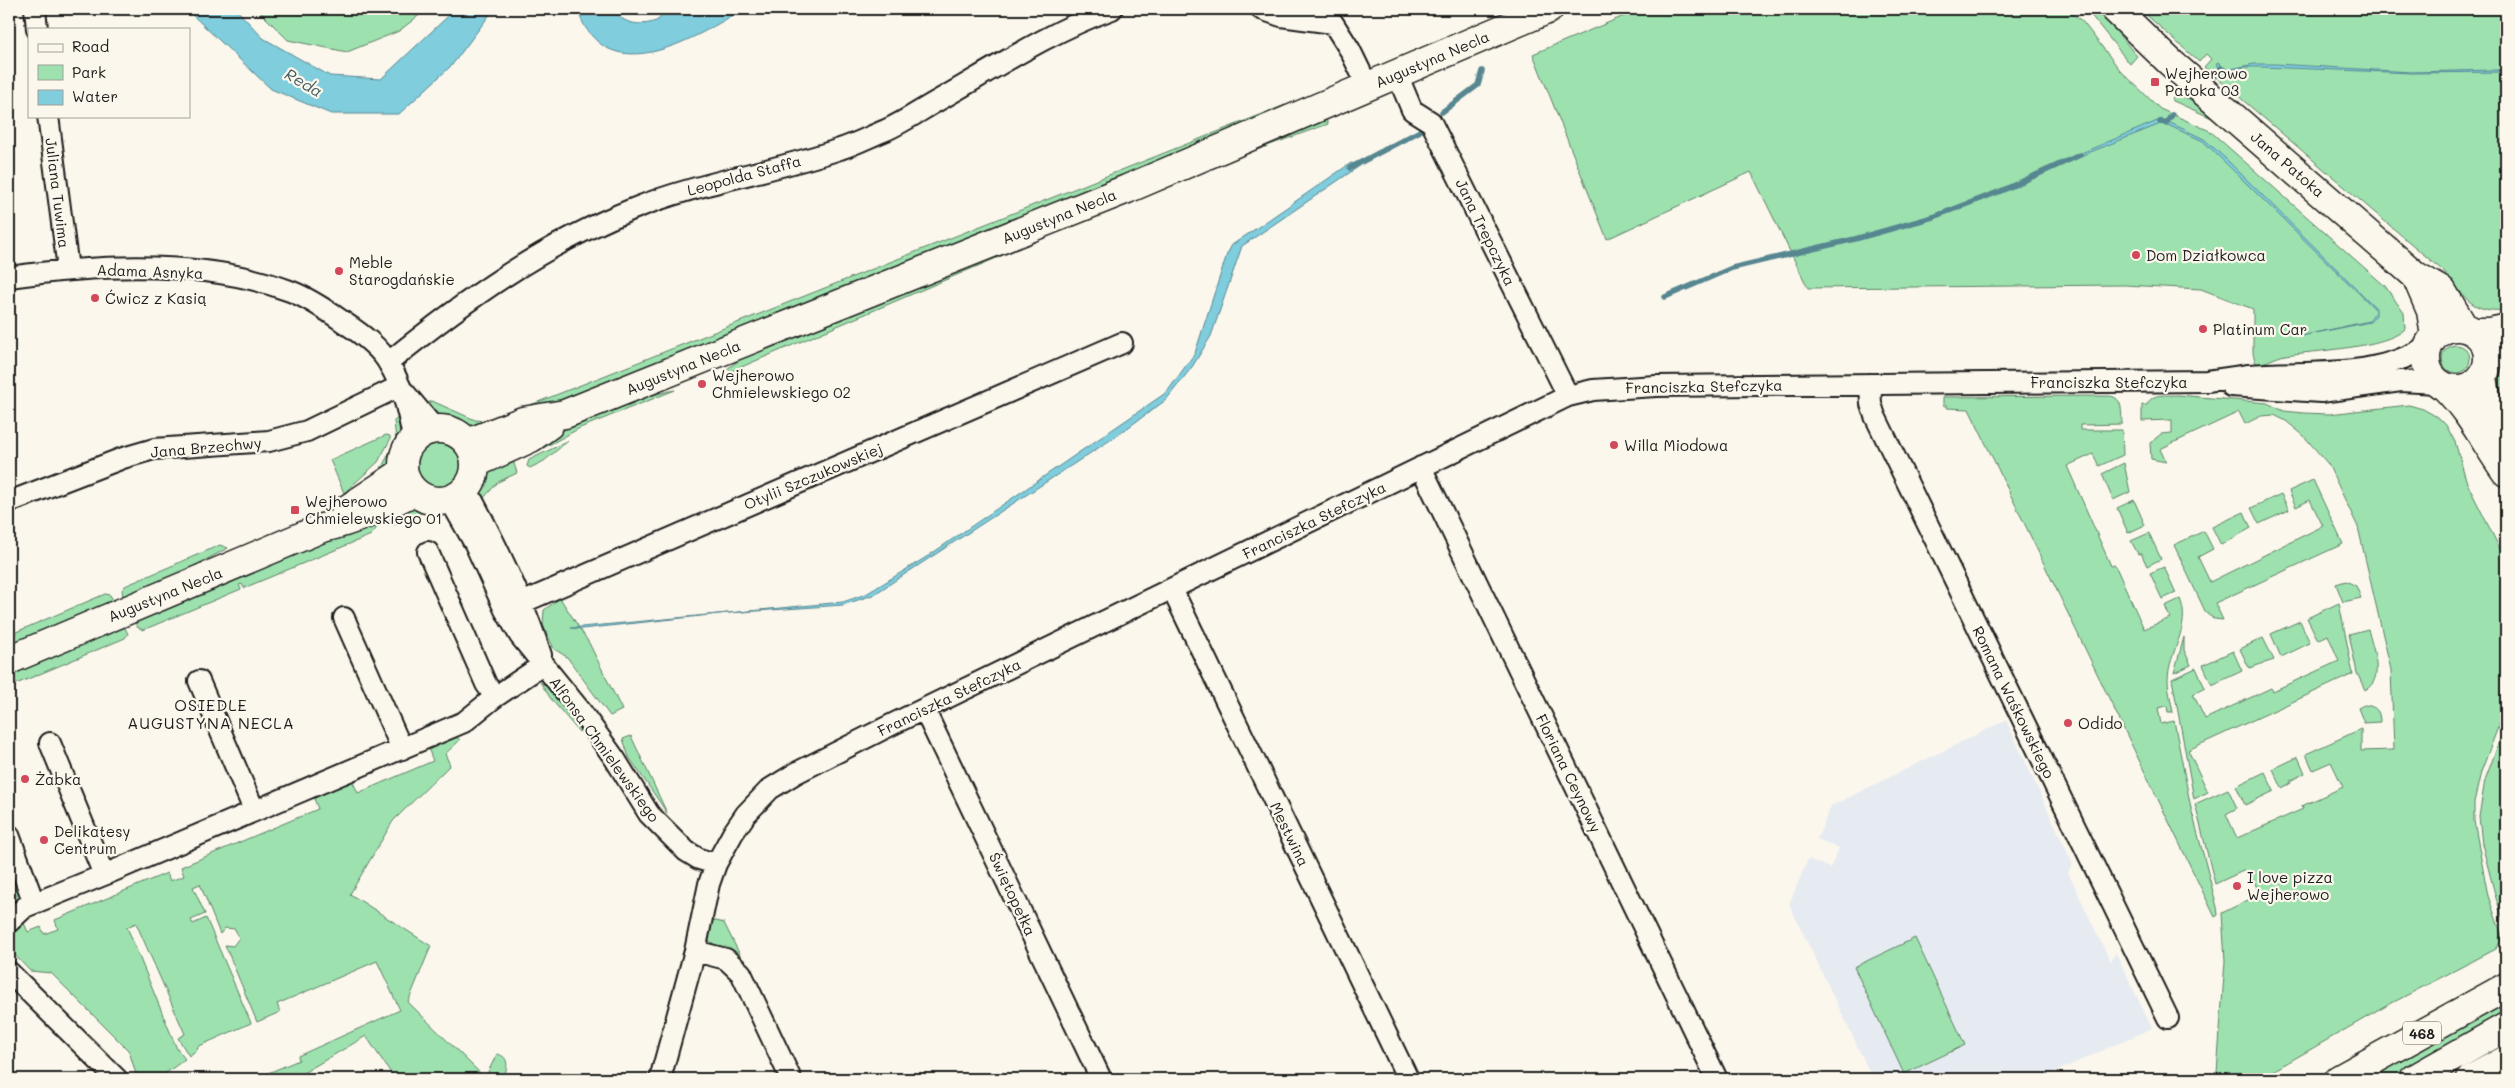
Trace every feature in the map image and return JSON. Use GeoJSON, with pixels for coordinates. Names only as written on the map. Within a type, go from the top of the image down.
{"type":"FeatureCollection","features":[{"type":"Feature","properties":{"kind":"main road","name":"Augustyna Necla"},"geometry":{"type":"LineString","coordinates":[[472,453],[523,421],[565,414],[1127,189],[1549,9]]}},
{"type":"Feature","properties":{"kind":"main road","name":"Jana Patoka"},"geometry":{"type":"LineString","coordinates":[[2115,9],[2170,62],[2416,276],[2431,311],[2432,340]]}},
{"type":"Feature","properties":{"kind":"main road"},"geometry":{"type":"LineString","coordinates":[[2416,276],[2442,292],[2469,330],[2487,347],[2492,366],[2488,407],[2506,458]]}},
{"type":"Feature","properties":{"kind":"main road"},"geometry":{"type":"LineString","coordinates":[[2506,328],[2490,332],[2453,327],[2432,340],[2426,365],[2441,385],[2469,415],[2478,433],[2506,472]]}},
{"type":"Feature","properties":{"kind":"main road"},"geometry":{"type":"LineString","coordinates":[[2441,385],[2466,388],[2492,366]]}},
{"type":"Feature","properties":{"kind":"main road"},"geometry":{"type":"LineString","coordinates":[[453,432],[472,453],[472,482],[458,495],[430,500],[408,482],[403,460],[406,448],[424,434],[453,432]]}},
{"type":"Feature","properties":{"kind":"main road","name":"Augustyna Necla"},"geometry":{"type":"LineString","coordinates":[[9,660],[322,528],[408,482]]}},
{"type":"Feature","properties":{"kind":"main road","name":"468"},"geometry":{"type":"LineString","coordinates":[[2339,1079],[2506,987]]}},
{"type":"Feature","properties":{"kind":"main road","name":"468"},"geometry":{"type":"LineString","coordinates":[[2414,1079],[2506,1027]]}},
{"type":"Feature","properties":{"kind":"main road"},"geometry":{"type":"LineString","coordinates":[[2471,1079],[2506,1060]]}},
{"type":"Feature","properties":{"kind":"street"},"geometry":{"type":"LineString","coordinates":[[34,9],[37,28]]}},
{"type":"Feature","properties":{"kind":"street","name":"Leopolda Staffa"},"geometry":{"type":"LineString","coordinates":[[389,362],[443,318],[484,288],[516,267],[582,232],[633,208],[680,192],[841,149],[889,129],[1063,29],[1112,9]]}},
{"type":"Feature","properties":{"kind":"street"},"geometry":{"type":"LineString","coordinates":[[1261,9],[1281,16],[1330,16],[1350,50],[1368,87]]}},
{"type":"Feature","properties":{"kind":"street","name":"Jana Trepczyka"},"geometry":{"type":"LineString","coordinates":[[1397,74],[1412,110],[1431,122],[1568,396]]}},
{"type":"Feature","properties":{"kind":"street","name":"Juliana Tuwima"},"geometry":{"type":"LineString","coordinates":[[48,118],[68,269]]}},
{"type":"Feature","properties":{"kind":"street","name":"Adama Asnyka"},"geometry":{"type":"LineString","coordinates":[[9,277],[68,269],[184,269],[238,276],[290,291],[326,310],[362,335],[389,362],[424,434]]}},
{"type":"Feature","properties":{"kind":"street","name":"Franciszka Stefczyka"},"geometry":{"type":"LineString","coordinates":[[2312,383],[2358,369],[2398,362],[2432,340]]}},
{"type":"Feature","properties":{"kind":"street","name":"Otylii Szczukowskiej"},"geometry":{"type":"LineString","coordinates":[[513,607],[1122,342]]}},
{"type":"Feature","properties":{"kind":"street","name":"Franciszka Stefczyka"},"geometry":{"type":"LineString","coordinates":[[660,1079],[695,951],[709,884],[716,864],[746,814],[770,789],[796,772],[1568,396],[1593,390],[1623,387],[2207,381],[2248,388],[2312,383],[2356,389],[2401,381],[2441,385]]}},
{"type":"Feature","properties":{"kind":"street","name":"Romana Waśkowskiego"},"geometry":{"type":"LineString","coordinates":[[1870,384],[1871,404],[1875,416],[2168,1018]]}},
{"type":"Feature","properties":{"kind":"street","name":"Jana Brzechwy"},"geometry":{"type":"LineString","coordinates":[[9,502],[123,458],[154,449],[269,441],[307,431],[400,386]]}},
{"type":"Feature","properties":{"kind":"street","name":"Floriana Ceynowy"},"geometry":{"type":"LineString","coordinates":[[1421,467],[1716,1079]]}},
{"type":"Feature","properties":{"kind":"street","name":"Alfonsa Chmielewskiego"},"geometry":{"type":"LineString","coordinates":[[458,495],[475,544],[513,607],[520,636],[544,664],[615,759],[649,814],[686,851],[699,859],[716,864]]}},
{"type":"Feature","properties":{"kind":"street"},"geometry":{"type":"LineString","coordinates":[[428,552],[486,684],[495,697]]}},
{"type":"Feature","properties":{"kind":"street","name":"Mestwina"},"geometry":{"type":"LineString","coordinates":[[1172,589],[1408,1079]]}},
{"type":"Feature","properties":{"kind":"street"},"geometry":{"type":"LineString","coordinates":[[344,618],[402,749]]}},
{"type":"Feature","properties":{"kind":"street"},"geometry":{"type":"LineString","coordinates":[[9,922],[25,907],[34,903],[464,722],[495,697],[544,664]]}},
{"type":"Feature","properties":{"kind":"street"},"geometry":{"type":"LineString","coordinates":[[199,682],[254,810]]}},
{"type":"Feature","properties":{"kind":"street","name":"Świętopełka"},"geometry":{"type":"LineString","coordinates":[[924,709],[1101,1079]]}},
{"type":"Feature","properties":{"kind":"street"},"geometry":{"type":"LineString","coordinates":[[50,743],[104,875]]}},
{"type":"Feature","properties":{"kind":"street"},"geometry":{"type":"LineString","coordinates":[[9,839],[34,903]]}},
{"type":"Feature","properties":{"kind":"street"},"geometry":{"type":"LineString","coordinates":[[695,951],[726,959],[741,972],[791,1079]]}},
{"type":"Feature","properties":{"kind":"street"},"geometry":{"type":"LineString","coordinates":[[9,972],[117,1079]]}},
{"type":"Feature","properties":{"kind":"shaded area"},"geometry":{"type":"Polygon","coordinates":[[[2006,720],[2073,864],[2068,872],[2110,961],[2116,953],[2152,1028],[2040,1079],[1873,1079],[1789,904],[1808,859],[1830,868],[1839,848],[1817,839],[1831,806],[2006,720]]]}},
{"type":"Feature","properties":{"kind":"green space"},"geometry":{"type":"Polygon","coordinates":[[[257,9],[427,9],[399,31],[347,52],[288,40],[257,9]]]}},
{"type":"Feature","properties":{"kind":"green space"},"geometry":{"type":"Polygon","coordinates":[[[1641,9],[1992,9],[1995,15],[2008,9],[2066,9],[2082,21],[2120,70],[2160,109],[2210,131],[2385,286],[2404,313],[2405,329],[2382,341],[2366,345],[2285,355],[2256,364],[2253,353],[2253,309],[2201,289],[2124,285],[1808,288],[1751,172],[1607,239],[1533,54],[1641,9]]]}},
{"type":"Feature","properties":{"kind":"green space"},"geometry":{"type":"Polygon","coordinates":[[[2086,9],[2099,15],[2106,21],[2137,56],[2130,64],[2086,9]]]}},
{"type":"Feature","properties":{"kind":"green space"},"geometry":{"type":"Polygon","coordinates":[[[2140,9],[2506,9],[2506,310],[2483,309],[2468,300],[2442,270],[2204,67],[2211,59],[2206,54],[2199,62],[2140,9]]]}},
{"type":"Feature","properties":{"kind":"green space"},"geometry":{"type":"Polygon","coordinates":[[[2177,93],[2206,110],[2221,122],[2171,100],[2177,93]]]}},
{"type":"Feature","properties":{"kind":"green space"},"geometry":{"type":"Polygon","coordinates":[[[1285,105],[1246,127],[573,398],[513,412],[1285,105]]]}},
{"type":"Feature","properties":{"kind":"green space"},"geometry":{"type":"Polygon","coordinates":[[[1326,120],[1328,124],[1231,159],[1266,142],[1326,120]]]}},
{"type":"Feature","properties":{"kind":"green space"},"geometry":{"type":"Polygon","coordinates":[[[1130,201],[732,371],[727,369],[750,352],[1130,201]]]}},
{"type":"Feature","properties":{"kind":"green space"},"geometry":{"type":"Polygon","coordinates":[[[2456,345],[2466,349],[2470,359],[2466,369],[2456,373],[2446,369],[2442,359],[2446,349],[2456,345]]]}},
{"type":"Feature","properties":{"kind":"green space"},"geometry":{"type":"Polygon","coordinates":[[[2506,362],[2506,398],[2495,403],[2494,376],[2506,362]]]}},
{"type":"Feature","properties":{"kind":"green space"},"geometry":{"type":"Polygon","coordinates":[[[675,390],[580,428],[538,451],[524,454],[567,428],[613,407],[675,390]]]}},
{"type":"Feature","properties":{"kind":"green space"},"geometry":{"type":"Polygon","coordinates":[[[2178,395],[2267,403],[2284,411],[2303,413],[2329,414],[2409,405],[2423,409],[2439,418],[2446,425],[2455,442],[2467,483],[2506,561],[2506,706],[2481,772],[2474,802],[2474,821],[2488,896],[2502,939],[2496,949],[2388,1005],[2259,1079],[2225,1079],[2225,1075],[2217,1073],[2225,961],[2222,913],[2260,894],[2250,873],[2243,871],[2215,884],[2195,804],[2228,789],[2237,808],[2226,814],[2237,838],[2303,809],[2302,806],[2343,787],[2331,762],[2313,770],[2306,754],[2361,729],[2361,751],[2394,750],[2391,670],[2358,527],[2328,464],[2303,435],[2286,421],[2274,415],[2261,416],[2245,424],[2239,412],[2160,449],[2166,462],[2151,459],[2150,443],[2161,434],[2172,433],[2172,420],[2142,421],[2142,405],[2147,405],[2156,396],[2178,395]]]}},
{"type":"Feature","properties":{"kind":"green space"},"geometry":{"type":"Polygon","coordinates":[[[1943,397],[2114,397],[2119,402],[2122,424],[2080,425],[2080,430],[2122,430],[2123,455],[2099,466],[2093,454],[2067,466],[2111,566],[2115,565],[2144,629],[2170,618],[2165,606],[2180,599],[2183,609],[2183,620],[2168,680],[2173,712],[2168,712],[2167,706],[2158,708],[2161,724],[2174,721],[2191,808],[2217,907],[2218,915],[2215,917],[1969,409],[1947,408],[1947,406],[1943,406],[1943,397]]]}},
{"type":"Feature","properties":{"kind":"green space"},"geometry":{"type":"Polygon","coordinates":[[[432,401],[475,420],[486,421],[465,430],[438,418],[426,404],[432,401]]]}},
{"type":"Feature","properties":{"kind":"green space"},"geometry":{"type":"Polygon","coordinates":[[[400,416],[402,435],[390,466],[375,475],[383,465],[396,440],[394,421],[400,416]]]}},
{"type":"Feature","properties":{"kind":"green space"},"geometry":{"type":"Polygon","coordinates":[[[386,435],[390,436],[390,440],[378,462],[344,493],[330,460],[386,435]]]}},
{"type":"Feature","properties":{"kind":"green space"},"geometry":{"type":"Polygon","coordinates":[[[437,441],[446,443],[454,448],[459,456],[461,465],[459,474],[454,482],[446,487],[437,489],[428,487],[420,482],[415,474],[413,465],[415,456],[420,448],[428,443],[437,441]]]}},
{"type":"Feature","properties":{"kind":"green space"},"geometry":{"type":"Polygon","coordinates":[[[568,441],[544,461],[530,468],[527,466],[529,460],[568,441]]]}},
{"type":"Feature","properties":{"kind":"green space"},"geometry":{"type":"Polygon","coordinates":[[[511,454],[517,473],[498,482],[482,500],[482,485],[485,479],[493,468],[511,454]]]}},
{"type":"Feature","properties":{"kind":"green space"},"geometry":{"type":"Polygon","coordinates":[[[2124,463],[2130,492],[2113,500],[2102,474],[2124,463]]]}},
{"type":"Feature","properties":{"kind":"green space"},"geometry":{"type":"Polygon","coordinates":[[[2313,480],[2343,544],[2215,603],[2223,620],[2214,619],[2205,611],[2174,545],[2204,531],[2213,549],[2198,557],[2210,582],[2323,526],[2310,500],[2296,507],[2289,491],[2313,480]]]}},
{"type":"Feature","properties":{"kind":"green space"},"geometry":{"type":"Polygon","coordinates":[[[2281,494],[2289,510],[2259,524],[2251,508],[2281,494]]]}},
{"type":"Feature","properties":{"kind":"green space"},"geometry":{"type":"Polygon","coordinates":[[[2134,500],[2145,525],[2128,533],[2117,508],[2134,500]]]}},
{"type":"Feature","properties":{"kind":"green space"},"geometry":{"type":"Polygon","coordinates":[[[408,505],[431,509],[394,525],[384,520],[408,505]]]}},
{"type":"Feature","properties":{"kind":"green space"},"geometry":{"type":"Polygon","coordinates":[[[2244,512],[2251,528],[2221,545],[2212,527],[2244,512]]]}},
{"type":"Feature","properties":{"kind":"green space"},"geometry":{"type":"Polygon","coordinates":[[[373,520],[376,529],[371,535],[244,588],[242,584],[239,585],[241,589],[143,630],[137,627],[135,622],[373,520]]]}},
{"type":"Feature","properties":{"kind":"green space"},"geometry":{"type":"Polygon","coordinates":[[[2149,533],[2161,559],[2147,566],[2141,553],[2138,554],[2131,541],[2149,533]]]}},
{"type":"Feature","properties":{"kind":"green space"},"geometry":{"type":"Polygon","coordinates":[[[220,545],[228,548],[164,582],[123,596],[122,590],[125,586],[220,545]]]}},
{"type":"Feature","properties":{"kind":"green space"},"geometry":{"type":"Polygon","coordinates":[[[2164,567],[2176,593],[2162,599],[2150,573],[2164,567]]]}},
{"type":"Feature","properties":{"kind":"green space"},"geometry":{"type":"Polygon","coordinates":[[[2346,581],[2356,586],[2361,598],[2343,602],[2336,584],[2346,581]]]}},
{"type":"Feature","properties":{"kind":"green space"},"geometry":{"type":"Polygon","coordinates":[[[105,594],[110,595],[113,600],[9,647],[9,635],[105,594]]]}},
{"type":"Feature","properties":{"kind":"green space"},"geometry":{"type":"Polygon","coordinates":[[[560,598],[589,643],[622,710],[610,716],[567,657],[554,649],[543,625],[544,610],[560,598]]]}},
{"type":"Feature","properties":{"kind":"green space"},"geometry":{"type":"Polygon","coordinates":[[[2339,603],[2353,674],[2188,750],[2208,792],[2194,799],[2172,679],[2196,668],[2205,688],[2193,694],[2205,719],[2271,688],[2273,691],[2339,661],[2328,635],[2318,640],[2307,618],[2339,603]]]}},
{"type":"Feature","properties":{"kind":"green space"},"geometry":{"type":"Polygon","coordinates":[[[2300,621],[2310,643],[2281,657],[2271,634],[2300,621]]]}},
{"type":"Feature","properties":{"kind":"green space"},"geometry":{"type":"Polygon","coordinates":[[[124,626],[128,634],[125,638],[9,687],[9,672],[124,626]]]}},
{"type":"Feature","properties":{"kind":"green space"},"geometry":{"type":"Polygon","coordinates":[[[2368,629],[2376,662],[2376,671],[2371,685],[2365,690],[2357,673],[2349,634],[2368,629]]]}},
{"type":"Feature","properties":{"kind":"green space"},"geometry":{"type":"Polygon","coordinates":[[[2184,637],[2184,650],[2191,665],[2174,673],[2184,637]]]}},
{"type":"Feature","properties":{"kind":"green space"},"geometry":{"type":"Polygon","coordinates":[[[2263,638],[2274,660],[2249,668],[2240,649],[2263,638]]]}},
{"type":"Feature","properties":{"kind":"green space"},"geometry":{"type":"Polygon","coordinates":[[[2233,651],[2242,671],[2212,685],[2203,665],[2233,651]]]}},
{"type":"Feature","properties":{"kind":"green space"},"geometry":{"type":"Polygon","coordinates":[[[540,682],[551,689],[581,727],[579,732],[551,699],[540,682]]]}},
{"type":"Feature","properties":{"kind":"green space"},"geometry":{"type":"Polygon","coordinates":[[[2364,705],[2376,710],[2380,722],[2364,723],[2358,708],[2364,705]]]}},
{"type":"Feature","properties":{"kind":"green space"},"geometry":{"type":"Polygon","coordinates":[[[2506,724],[2506,928],[2482,844],[2479,817],[2485,780],[2506,724]]]}},
{"type":"Feature","properties":{"kind":"green space"},"geometry":{"type":"Polygon","coordinates":[[[455,736],[460,740],[445,754],[450,765],[393,821],[350,894],[431,946],[408,1002],[485,1078],[497,1054],[504,1058],[507,1067],[503,1079],[395,1079],[366,1036],[293,1079],[254,1079],[299,1060],[298,1056],[400,1010],[377,961],[277,1004],[280,1012],[257,1022],[225,945],[233,946],[239,938],[235,929],[225,928],[220,934],[200,884],[193,887],[205,914],[191,920],[193,924],[206,918],[251,1023],[197,1047],[198,1049],[189,1056],[178,1038],[185,1034],[136,923],[127,927],[177,1049],[185,1059],[158,1079],[141,1079],[136,1074],[129,1051],[51,973],[30,971],[11,951],[10,947],[14,940],[9,935],[23,921],[28,932],[41,927],[44,934],[58,929],[55,920],[167,873],[170,881],[184,876],[181,867],[318,809],[313,796],[352,780],[358,793],[433,761],[428,748],[455,736]]]}},
{"type":"Feature","properties":{"kind":"green space"},"geometry":{"type":"Polygon","coordinates":[[[631,736],[667,813],[629,757],[623,739],[631,736]]]}},
{"type":"Feature","properties":{"kind":"green space"},"geometry":{"type":"Polygon","coordinates":[[[2298,757],[2305,773],[2282,788],[2273,769],[2298,757]]]}},
{"type":"Feature","properties":{"kind":"green space"},"geometry":{"type":"Polygon","coordinates":[[[2265,772],[2274,791],[2245,805],[2236,786],[2265,772]]]}},
{"type":"Feature","properties":{"kind":"green space"},"geometry":{"type":"Polygon","coordinates":[[[9,858],[21,890],[9,908],[9,858]]]}},
{"type":"Feature","properties":{"kind":"green space"},"geometry":{"type":"Polygon","coordinates":[[[708,919],[724,923],[740,955],[740,960],[709,941],[707,935],[708,919]]]}},
{"type":"Feature","properties":{"kind":"green space"},"geometry":{"type":"Polygon","coordinates":[[[1915,938],[1965,1045],[1904,1074],[1854,967],[1915,938]]]}},
{"type":"Feature","properties":{"kind":"green space"},"geometry":{"type":"Polygon","coordinates":[[[2506,1001],[2506,1016],[2392,1079],[2362,1079],[2506,1001]]]}},
{"type":"Feature","properties":{"kind":"water","name":"Reda"},"geometry":{"type":"Polygon","coordinates":[[[186,9],[236,9],[263,38],[330,76],[381,79],[446,18],[452,9],[494,9],[452,65],[399,114],[331,114],[271,89],[186,9]]]}},
{"type":"Feature","properties":{"kind":"water"},"geometry":{"type":"Polygon","coordinates":[[[578,9],[614,9],[617,14],[627,21],[640,24],[658,20],[666,9],[743,9],[709,29],[668,48],[646,53],[626,54],[608,48],[592,36],[583,23],[578,9]]]}},
{"type":"Feature","properties":{"kind":"water"},"geometry":{"type":"Polygon","coordinates":[[[2218,62],[2226,70],[2254,64],[2275,64],[2411,72],[2506,70],[2506,72],[2412,73],[2245,67],[2225,72],[2216,65],[2218,62]]]}},
{"type":"Feature","properties":{"kind":"water"},"geometry":{"type":"Polygon","coordinates":[[[2162,119],[2204,139],[2226,159],[2376,308],[2376,315],[2370,322],[2301,336],[2369,321],[2375,312],[2374,308],[2203,141],[2163,123],[2073,159],[2072,157],[2162,119]]]}},
{"type":"Feature","properties":{"kind":"water"},"geometry":{"type":"Polygon","coordinates":[[[1351,163],[1361,165],[1242,246],[1211,336],[1192,367],[1166,400],[1115,437],[873,595],[843,605],[728,613],[582,629],[571,628],[843,602],[866,594],[928,556],[1167,392],[1195,353],[1227,254],[1232,245],[1351,163]]]}},
{"type":"Feature","properties":{"kind":"waterway"},"geometry":{"type":"LineString","coordinates":[[2214,76],[2221,68],[2225,71]]}},
{"type":"Feature","properties":{"kind":"waterway"},"geometry":{"type":"LineString","coordinates":[[1442,112],[1478,85],[1482,71]]}},
{"type":"Feature","properties":{"kind":"waterway"},"geometry":{"type":"LineString","coordinates":[[2160,122],[2166,123],[2172,115]]}},
{"type":"Feature","properties":{"kind":"waterway"},"geometry":{"type":"LineString","coordinates":[[1350,168],[1420,131]]}},
{"type":"Feature","properties":{"kind":"waterway"},"geometry":{"type":"LineString","coordinates":[[1665,297],[1732,268],[1855,239],[1933,217],[2001,191],[2080,155]]}},
{"type":"Feature","properties":{"kind":"place","name":"Wejherowo Patoka 03"},"geometry":{"type":"Point","coordinates":[2155,82]}},
{"type":"Feature","properties":{"kind":"place","name":"Dom Działkowca"},"geometry":{"type":"Point","coordinates":[2136,255]}},
{"type":"Feature","properties":{"kind":"place","name":"Meble Starogdańskie"},"geometry":{"type":"Point","coordinates":[339,271]}},
{"type":"Feature","properties":{"kind":"place","name":"Ćwicz z Kasią"},"geometry":{"type":"Point","coordinates":[95,298]}},
{"type":"Feature","properties":{"kind":"place","name":"Platinum Car"},"geometry":{"type":"Point","coordinates":[2203,329]}},
{"type":"Feature","properties":{"kind":"place","name":"Wejherowo Chmielewskiego 02"},"geometry":{"type":"Point","coordinates":[702,384]}},
{"type":"Feature","properties":{"kind":"place","name":"Willa Miodowa"},"geometry":{"type":"Point","coordinates":[1614,445]}},
{"type":"Feature","properties":{"kind":"place","name":"Wejherowo Chmielewskiego 01"},"geometry":{"type":"Point","coordinates":[295,510]}},
{"type":"Feature","properties":{"kind":"place","name":"Odido"},"geometry":{"type":"Point","coordinates":[2068,723]}},
{"type":"Feature","properties":{"kind":"place","name":"Żabka"},"geometry":{"type":"Point","coordinates":[25,779]}},
{"type":"Feature","properties":{"kind":"place","name":"Delikatesy Centrum"},"geometry":{"type":"Point","coordinates":[44,840]}},
{"type":"Feature","properties":{"kind":"place","name":"I love pizza Wejherowo"},"geometry":{"type":"Point","coordinates":[2237,886]}},
{"type":"Feature","properties":{"kind":"district","name":"OSIEDLE AUGUSTYNA NECLA"},"geometry":{"type":"Point","coordinates":[211,713]}}]}
